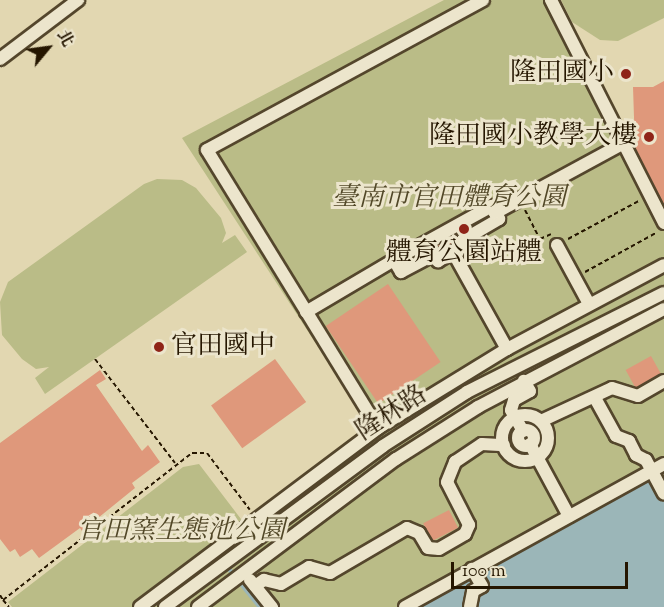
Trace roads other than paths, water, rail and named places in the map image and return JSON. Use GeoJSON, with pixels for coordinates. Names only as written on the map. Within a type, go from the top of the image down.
{"type":"FeatureCollection","features":[{"type":"Feature","properties":{"kind":"street"},"geometry":{"type":"LineString","coordinates":[[0,59],[78,0]]}},
{"type":"Feature","properties":{"kind":"street"},"geometry":{"type":"LineString","coordinates":[[378,428],[207,150],[483,0]]}},
{"type":"Feature","properties":{"kind":"street"},"geometry":{"type":"LineString","coordinates":[[551,0],[664,223]]}},
{"type":"Feature","properties":{"kind":"street"},"geometry":{"type":"LineString","coordinates":[[495,213],[624,143]]}},
{"type":"Feature","properties":{"kind":"street"},"geometry":{"type":"LineString","coordinates":[[306,312],[394,260],[492,206],[499,219],[463,240],[466,245],[438,261],[435,254],[401,273],[394,260]]}},
{"type":"Feature","properties":{"kind":"street"},"geometry":{"type":"LineString","coordinates":[[557,244],[589,304]]}},
{"type":"Feature","properties":{"kind":"street"},"geometry":{"type":"LineString","coordinates":[[453,252],[507,349]]}},
{"type":"Feature","properties":{"kind":"street"},"geometry":{"type":"LineString","coordinates":[[141,607],[378,428],[507,349],[664,265]]}},
{"type":"Feature","properties":{"kind":"street","name":"隆林路"},"geometry":{"type":"LineString","coordinates":[[165,607],[382,446],[457,398],[599,323],[664,293]]}},
{"type":"Feature","properties":{"kind":"street"},"geometry":{"type":"LineString","coordinates":[[198,607],[396,459],[524,381],[664,309]]}},
{"type":"Feature","properties":{"kind":"street"},"geometry":{"type":"LineString","coordinates":[[524,381],[530,391],[514,400],[511,410],[523,431],[519,440],[530,444],[569,516]]}},
{"type":"Feature","properties":{"kind":"street"},"geometry":{"type":"LineString","coordinates":[[541,421],[564,407],[581,406],[612,388],[638,396],[664,381]]}},
{"type":"Feature","properties":{"kind":"street"},"geometry":{"type":"LineString","coordinates":[[595,398],[616,436],[629,441],[652,471],[664,494]]}},
{"type":"Feature","properties":{"kind":"street"},"geometry":{"type":"LineString","coordinates":[[255,586],[264,580],[281,584],[309,567],[330,573],[407,528],[419,533],[428,548],[439,549],[465,534],[470,525],[447,482],[455,462],[482,444],[504,445],[520,460],[537,457],[548,442],[541,421],[528,415],[515,418],[504,430],[504,445]]}},
{"type":"Feature","properties":{"kind":"street"},"geometry":{"type":"LineString","coordinates":[[414,605],[472,569],[664,464]]}},
{"type":"Feature","properties":{"kind":"street"},"geometry":{"type":"LineString","coordinates":[[470,607],[473,591],[482,586],[472,569]]}},
{"type":"Feature","properties":{"kind":"street"},"geometry":{"type":"LineString","coordinates":[[244,573],[272,607]]}},
{"type":"Feature","properties":{"kind":"water"},"geometry":{"type":"Polygon","coordinates":[[[652,471],[664,492],[664,607],[420,607],[416,601],[652,471]]]}},
{"type":"Feature","properties":{"kind":"water"},"geometry":{"type":"Polygon","coordinates":[[[225,561],[264,607],[257,607],[222,564],[225,561]]]}},
{"type":"Feature","properties":{"kind":"place","name":"隆田國小"},"geometry":{"type":"Point","coordinates":[626,74]}},
{"type":"Feature","properties":{"kind":"place","name":"隆田國小教學大樓"},"geometry":{"type":"Point","coordinates":[649,137]}},
{"type":"Feature","properties":{"kind":"place","name":"體育公園站體"},"geometry":{"type":"Point","coordinates":[464,229]}},
{"type":"Feature","properties":{"kind":"place","name":"官田國中"},"geometry":{"type":"Point","coordinates":[159,347]}},
{"type":"Feature","properties":{"kind":"park label","name":"臺南市官田體育公園"},"geometry":{"type":"Point","coordinates":[449,199]}},
{"type":"Feature","properties":{"kind":"park label","name":"官田窯生態池公園"},"geometry":{"type":"Point","coordinates":[181,532]}}]}
